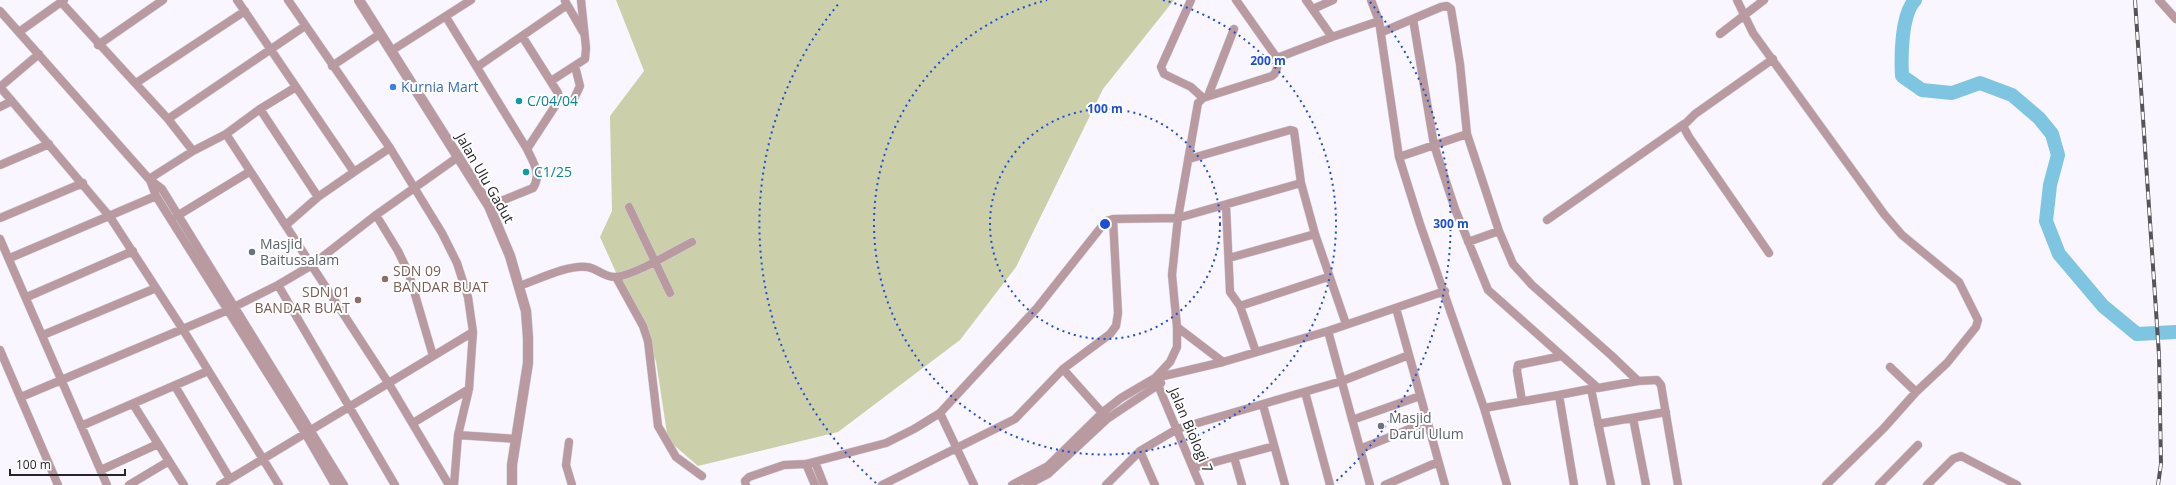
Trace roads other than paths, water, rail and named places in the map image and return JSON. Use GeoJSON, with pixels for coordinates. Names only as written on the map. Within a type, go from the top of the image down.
{"type":"FeatureCollection","features":[{"type":"Feature","properties":{"kind":"street"},"geometry":{"type":"LineString","coordinates":[[98,45],[163,0]]}},
{"type":"Feature","properties":{"kind":"street"},"geometry":{"type":"LineString","coordinates":[[237,0],[354,172]]}},
{"type":"Feature","properties":{"kind":"street"},"geometry":{"type":"LineString","coordinates":[[288,0],[415,186],[457,263],[468,297],[473,332],[469,389],[458,435],[454,485]]}},
{"type":"Feature","properties":{"kind":"street","name":"Jalan Ulu Gadut"},"geometry":{"type":"LineString","coordinates":[[359,0],[489,206],[508,250],[526,311],[528,363],[512,465],[512,485]]}},
{"type":"Feature","properties":{"kind":"street"},"geometry":{"type":"LineString","coordinates":[[391,51],[472,0]]}},
{"type":"Feature","properties":{"kind":"street"},"geometry":{"type":"LineString","coordinates":[[551,82],[581,62],[586,54],[586,36],[581,0]]}},
{"type":"Feature","properties":{"kind":"street"},"geometry":{"type":"LineString","coordinates":[[1191,0],[1161,67],[1162,71],[1167,76],[1192,87],[1205,97]]}},
{"type":"Feature","properties":{"kind":"street"},"geometry":{"type":"LineString","coordinates":[[1157,382],[1170,362],[1177,347],[1177,327],[1172,275],[1178,218],[1190,159],[1198,103],[1205,97],[1272,76],[1276,73],[1277,58],[1236,0]]}},
{"type":"Feature","properties":{"kind":"street"},"geometry":{"type":"LineString","coordinates":[[1306,0],[1332,37]]}},
{"type":"Feature","properties":{"kind":"street"},"geometry":{"type":"LineString","coordinates":[[1313,9],[1333,0]]}},
{"type":"Feature","properties":{"kind":"street"},"geometry":{"type":"LineString","coordinates":[[1371,0],[1382,32],[1399,157],[1420,224],[1445,291],[1484,408],[1506,485]]}},
{"type":"Feature","properties":{"kind":"street"},"geometry":{"type":"LineString","coordinates":[[1737,0],[1753,33],[1884,214],[1907,240],[1959,282],[1978,320],[1976,327],[1947,363],[1916,392],[1884,428],[1830,484]]}},
{"type":"Feature","properties":{"kind":"street"},"geometry":{"type":"LineString","coordinates":[[1720,34],[1764,0]]}},
{"type":"Feature","properties":{"kind":"street"},"geometry":{"type":"LineString","coordinates":[[2159,0],[2176,19]]}},
{"type":"Feature","properties":{"kind":"street"},"geometry":{"type":"LineString","coordinates":[[19,32],[62,1],[98,45],[136,83],[168,119],[193,151]]}},
{"type":"Feature","properties":{"kind":"street"},"geometry":{"type":"LineString","coordinates":[[477,67],[522,36],[566,2],[586,36]]}},
{"type":"Feature","properties":{"kind":"street"},"geometry":{"type":"LineString","coordinates":[[1382,32],[1441,7],[1447,6],[1452,12],[1467,134],[1499,231],[1517,268],[1532,285],[1638,381]]}},
{"type":"Feature","properties":{"kind":"street"},"geometry":{"type":"LineString","coordinates":[[0,10],[149,179],[162,189],[231,309]]}},
{"type":"Feature","properties":{"kind":"street"},"geometry":{"type":"LineString","coordinates":[[136,83],[245,11]]}},
{"type":"Feature","properties":{"kind":"street"},"geometry":{"type":"LineString","coordinates":[[446,17],[527,149],[538,174],[538,181],[533,188],[489,206]]}},
{"type":"Feature","properties":{"kind":"street"},"geometry":{"type":"LineString","coordinates":[[1413,19],[1434,145],[1468,242],[1488,290],[1562,356],[1594,388],[1598,424],[1611,485]]}},
{"type":"Feature","properties":{"kind":"street"},"geometry":{"type":"LineString","coordinates":[[1277,58],[1379,21]]}},
{"type":"Feature","properties":{"kind":"street"},"geometry":{"type":"LineString","coordinates":[[168,119],[305,26]]}},
{"type":"Feature","properties":{"kind":"street"},"geometry":{"type":"LineString","coordinates":[[1205,97],[1234,29]]}},
{"type":"Feature","properties":{"kind":"street"},"geometry":{"type":"LineString","coordinates":[[332,66],[380,34]]}},
{"type":"Feature","properties":{"kind":"street"},"geometry":{"type":"LineString","coordinates":[[522,36],[559,96],[558,105],[527,149]]}},
{"type":"Feature","properties":{"kind":"street"},"geometry":{"type":"LineString","coordinates":[[38,54],[0,87],[83,182],[134,251],[279,485]]}},
{"type":"Feature","properties":{"kind":"street"},"geometry":{"type":"LineString","coordinates":[[1547,220],[1684,124],[1695,114],[1773,59]]}},
{"type":"Feature","properties":{"kind":"street"},"geometry":{"type":"LineString","coordinates":[[572,102],[580,86],[575,66]]}},
{"type":"Feature","properties":{"kind":"street"},"geometry":{"type":"LineString","coordinates":[[149,179],[193,151],[226,134],[260,109],[296,87]]}},
{"type":"Feature","properties":{"kind":"street"},"geometry":{"type":"LineString","coordinates":[[0,107],[12,101]]}},
{"type":"Feature","properties":{"kind":"street"},"geometry":{"type":"LineString","coordinates":[[260,109],[318,197]]}},
{"type":"Feature","properties":{"kind":"street"},"geometry":{"type":"LineString","coordinates":[[1684,124],[1684,130],[1769,253]]}},
{"type":"Feature","properties":{"kind":"street"},"geometry":{"type":"LineString","coordinates":[[1190,159],[1292,130],[1294,134],[1301,183],[1315,234],[1328,277],[1346,324]]}},
{"type":"Feature","properties":{"kind":"street"},"geometry":{"type":"LineString","coordinates":[[226,134],[249,172],[286,225],[414,423],[449,485]]}},
{"type":"Feature","properties":{"kind":"street"},"geometry":{"type":"LineString","coordinates":[[1399,157],[1467,134]]}},
{"type":"Feature","properties":{"kind":"street"},"geometry":{"type":"LineString","coordinates":[[0,165],[49,144]]}},
{"type":"Feature","properties":{"kind":"street"},"geometry":{"type":"LineString","coordinates":[[286,225],[318,197],[390,148]]}},
{"type":"Feature","properties":{"kind":"street"},"geometry":{"type":"LineString","coordinates":[[21,397],[62,378],[231,309],[278,285],[312,265],[415,186],[458,158]]}},
{"type":"Feature","properties":{"kind":"street"},"geometry":{"type":"LineString","coordinates":[[177,216],[249,172]]}},
{"type":"Feature","properties":{"kind":"street"},"geometry":{"type":"LineString","coordinates":[[149,179],[156,196],[231,309],[308,432],[344,485]]}},
{"type":"Feature","properties":{"kind":"street"},"geometry":{"type":"LineString","coordinates":[[0,218],[83,182]]}},
{"type":"Feature","properties":{"kind":"street"},"geometry":{"type":"LineString","coordinates":[[746,485],[745,481],[749,477],[784,464],[806,464],[886,443],[914,429],[940,413],[1037,308],[1104,223],[1113,218],[1178,218],[1301,183]]}},
{"type":"Feature","properties":{"kind":"street"},"geometry":{"type":"LineString","coordinates":[[10,258],[110,217],[156,196]]}},
{"type":"Feature","properties":{"kind":"street"},"geometry":{"type":"LineString","coordinates":[[1226,205],[1230,292],[1240,306],[1256,352]]}},
{"type":"Feature","properties":{"kind":"street"},"geometry":{"type":"LineString","coordinates":[[629,207],[670,293]]}},
{"type":"Feature","properties":{"kind":"street"},"geometry":{"type":"LineString","coordinates":[[376,215],[398,251],[408,274],[433,356]]}},
{"type":"Feature","properties":{"kind":"street"},"geometry":{"type":"LineString","coordinates":[[882,485],[1014,419],[1063,369],[1110,334],[1116,326],[1118,313],[1113,218]]}},
{"type":"Feature","properties":{"kind":"street"},"geometry":{"type":"LineString","coordinates":[[1468,242],[1499,231]]}},
{"type":"Feature","properties":{"kind":"street"},"geometry":{"type":"LineString","coordinates":[[1229,258],[1315,234]]}},
{"type":"Feature","properties":{"kind":"street"},"geometry":{"type":"LineString","coordinates":[[0,239],[3,251],[10,258],[81,426],[108,485]]}},
{"type":"Feature","properties":{"kind":"street"},"geometry":{"type":"LineString","coordinates":[[519,286],[580,266],[593,268],[608,276],[616,277],[654,261],[692,242]]}},
{"type":"Feature","properties":{"kind":"street"},"geometry":{"type":"LineString","coordinates":[[27,297],[134,251]]}},
{"type":"Feature","properties":{"kind":"street"},"geometry":{"type":"LineString","coordinates":[[616,277],[643,326],[648,341],[658,426],[676,457],[702,476]]}},
{"type":"Feature","properties":{"kind":"street"},"geometry":{"type":"LineString","coordinates":[[1240,306],[1328,277]]}},
{"type":"Feature","properties":{"kind":"street"},"geometry":{"type":"LineString","coordinates":[[278,285],[395,485]]}},
{"type":"Feature","properties":{"kind":"street"},"geometry":{"type":"LineString","coordinates":[[43,335],[156,288]]}},
{"type":"Feature","properties":{"kind":"street"},"geometry":{"type":"LineString","coordinates":[[1027,485],[1056,468],[1121,398],[1168,377],[1328,331],[1445,291]]}},
{"type":"Feature","properties":{"kind":"street"},"geometry":{"type":"LineString","coordinates":[[1396,308],[1445,485]]}},
{"type":"Feature","properties":{"kind":"street"},"geometry":{"type":"LineString","coordinates":[[1177,327],[1223,362]]}},
{"type":"Feature","properties":{"kind":"street"},"geometry":{"type":"LineString","coordinates":[[1328,331],[1370,485]]}},
{"type":"Feature","properties":{"kind":"street"},"geometry":{"type":"LineString","coordinates":[[220,485],[473,332]]}},
{"type":"Feature","properties":{"kind":"street"},"geometry":{"type":"LineString","coordinates":[[0,350],[58,485]]}},
{"type":"Feature","properties":{"kind":"street"},"geometry":{"type":"LineString","coordinates":[[1110,483],[1140,451],[1177,429],[1342,381],[1409,356]]}},
{"type":"Feature","properties":{"kind":"street"},"geometry":{"type":"LineString","coordinates":[[1522,401],[1517,371],[1518,365],[1562,356]]}},
{"type":"Feature","properties":{"kind":"street"},"geometry":{"type":"LineString","coordinates":[[1890,367],[1916,392]]}},
{"type":"Feature","properties":{"kind":"street"},"geometry":{"type":"LineString","coordinates":[[1063,369],[1105,415]]}},
{"type":"Feature","properties":{"kind":"street"},"geometry":{"type":"LineString","coordinates":[[81,426],[208,371]]}},
{"type":"Feature","properties":{"kind":"street"},"geometry":{"type":"LineString","coordinates":[[1484,408],[1594,388],[1654,379],[1659,382],[1666,412],[1678,485]]}},
{"type":"Feature","properties":{"kind":"street","name":"Jalan Biologi 7"},"geometry":{"type":"LineString","coordinates":[[1157,382],[1200,485]]}},
{"type":"Feature","properties":{"kind":"street"},"geometry":{"type":"LineString","coordinates":[[174,386],[230,479]]}},
{"type":"Feature","properties":{"kind":"street"},"geometry":{"type":"LineString","coordinates":[[414,423],[469,389]]}},
{"type":"Feature","properties":{"kind":"street"},"geometry":{"type":"LineString","coordinates":[[1305,392],[1330,485]]}},
{"type":"Feature","properties":{"kind":"street"},"geometry":{"type":"LineString","coordinates":[[1559,395],[1574,485]]}},
{"type":"Feature","properties":{"kind":"street"},"geometry":{"type":"LineString","coordinates":[[1352,420],[1420,396]]}},
{"type":"Feature","properties":{"kind":"street"},"geometry":{"type":"LineString","coordinates":[[133,404],[184,485]]}},
{"type":"Feature","properties":{"kind":"street"},"geometry":{"type":"LineString","coordinates":[[1263,405],[1285,485]]}},
{"type":"Feature","properties":{"kind":"street"},"geometry":{"type":"LineString","coordinates":[[1598,424],[1666,412]]}},
{"type":"Feature","properties":{"kind":"street"},"geometry":{"type":"LineString","coordinates":[[940,413],[958,447],[974,485]]}},
{"type":"Feature","properties":{"kind":"street"},"geometry":{"type":"LineString","coordinates":[[1012,485],[1048,466],[1105,415]]}},
{"type":"Feature","properties":{"kind":"street"},"geometry":{"type":"LineString","coordinates":[[1633,418],[1646,485]]}},
{"type":"Feature","properties":{"kind":"street"},"geometry":{"type":"LineString","coordinates":[[1360,449],[1427,422]]}},
{"type":"Feature","properties":{"kind":"street"},"geometry":{"type":"LineString","coordinates":[[308,432],[335,485]]}},
{"type":"Feature","properties":{"kind":"street"},"geometry":{"type":"LineString","coordinates":[[458,435],[516,439]]}},
{"type":"Feature","properties":{"kind":"street"},"geometry":{"type":"LineString","coordinates":[[569,442],[566,465],[572,485]]}},
{"type":"Feature","properties":{"kind":"street"},"geometry":{"type":"LineString","coordinates":[[101,470],[158,444]]}},
{"type":"Feature","properties":{"kind":"street"},"geometry":{"type":"LineString","coordinates":[[1879,485],[1918,445]]}},
{"type":"Feature","properties":{"kind":"street"},"geometry":{"type":"LineString","coordinates":[[1193,468],[1274,446]]}},
{"type":"Feature","properties":{"kind":"street"},"geometry":{"type":"LineString","coordinates":[[1140,451],[1155,485]]}},
{"type":"Feature","properties":{"kind":"street"},"geometry":{"type":"LineString","coordinates":[[1931,484],[1954,459],[1961,456],[2017,485]]}},
{"type":"Feature","properties":{"kind":"street"},"geometry":{"type":"LineString","coordinates":[[1234,457],[1242,485]]}},
{"type":"Feature","properties":{"kind":"street"},"geometry":{"type":"LineString","coordinates":[[129,485],[169,461]]}},
{"type":"Feature","properties":{"kind":"street"},"geometry":{"type":"LineString","coordinates":[[815,462],[824,485]]}},
{"type":"Feature","properties":{"kind":"street"},"geometry":{"type":"LineString","coordinates":[[1385,485],[1438,462]]}},
{"type":"Feature","properties":{"kind":"street"},"geometry":{"type":"LineString","coordinates":[[806,464],[815,485]]}},
{"type":"Feature","properties":{"kind":"waterway"},"geometry":{"type":"LineString","coordinates":[[1915,0],[1910,7],[1904,25],[1902,76],[1922,90],[1952,93],[1980,83],[2012,95],[2039,118],[2052,134],[2058,155],[2050,185],[2046,221],[2059,254],[2103,306],[2137,334],[2176,332]]}},
{"type":"Feature","properties":{"kind":"railway"},"geometry":{"type":"LineString","coordinates":[[2135,0],[2159,355],[2161,464],[2158,485]]}},
{"type":"Feature","properties":{"kind":"place","name":"Kurnia Mart"},"geometry":{"type":"Point","coordinates":[393,87]}},
{"type":"Feature","properties":{"kind":"place","name":"C/04/04"},"geometry":{"type":"Point","coordinates":[519,101]}},
{"type":"Feature","properties":{"kind":"place","name":"C1/25"},"geometry":{"type":"Point","coordinates":[526,172]}},
{"type":"Feature","properties":{"kind":"place","name":"Masjid Baitussalam"},"geometry":{"type":"Point","coordinates":[252,252]}},
{"type":"Feature","properties":{"kind":"place","name":"SDN 09 BANDAR BUAT"},"geometry":{"type":"Point","coordinates":[385,279]}},
{"type":"Feature","properties":{"kind":"place","name":"SDN 01 BANDAR BUAT"},"geometry":{"type":"Point","coordinates":[358,300]}},
{"type":"Feature","properties":{"kind":"place","name":"Masjid Darul Ulum"},"geometry":{"type":"Point","coordinates":[1381,426]}}]}
